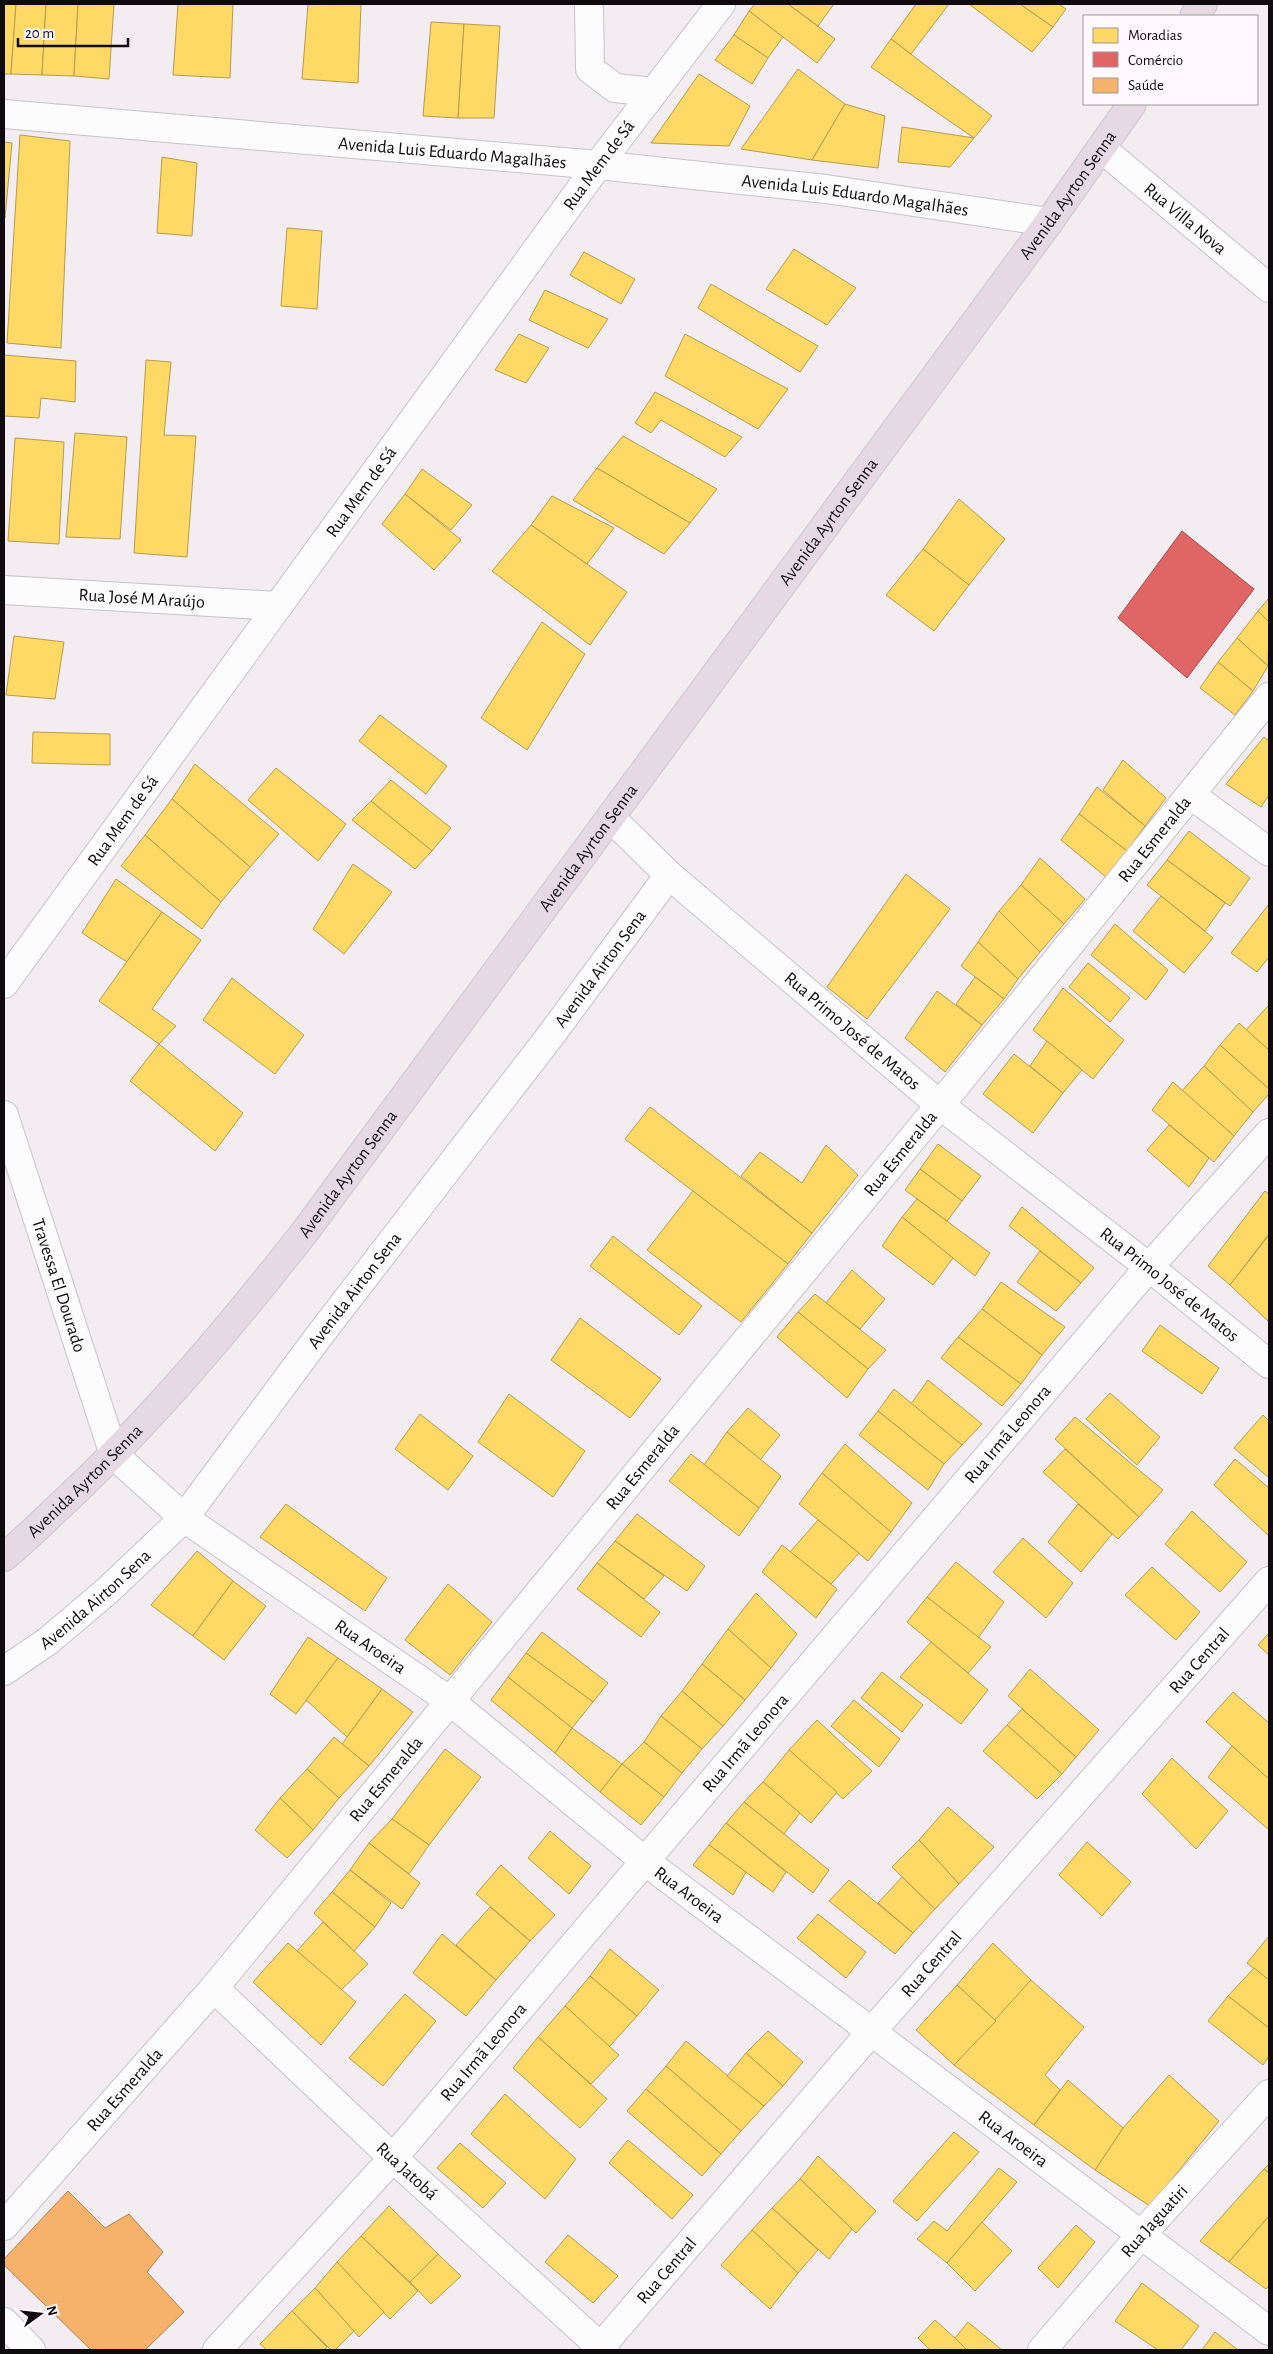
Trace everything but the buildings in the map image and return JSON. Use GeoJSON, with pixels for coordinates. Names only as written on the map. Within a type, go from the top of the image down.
{"type":"FeatureCollection","features":[{"type":"Feature","properties":{"kind":"highway"},"geometry":{"type":"LineString","coordinates":[[1195,15],[1203,4]]}},
{"type":"Feature","properties":{"kind":"highway","name":"Avenida Ayrton Senna"},"geometry":{"type":"LineString","coordinates":[[4,1557],[114,1456],[232,1324],[304,1233],[1049,222],[1131,105]]}},
{"type":"Feature","properties":{"kind":"street"},"geometry":{"type":"LineString","coordinates":[[589,4],[590,70],[615,88],[654,92]]}},
{"type":"Feature","properties":{"kind":"street","name":"Rua Mem de Sá"},"geometry":{"type":"LineString","coordinates":[[4,984],[598,165],[721,4]]}},
{"type":"Feature","properties":{"kind":"street","name":"Avenida Luis Eduardo Magalhães"},"geometry":{"type":"LineString","coordinates":[[4,114],[598,165],[826,189],[1049,222]]}},
{"type":"Feature","properties":{"kind":"street","name":"Rua Villa Nova"},"geometry":{"type":"LineString","coordinates":[[1101,148],[1269,288]]}},
{"type":"Feature","properties":{"kind":"street","name":"Rua José M Araújo"},"geometry":{"type":"LineString","coordinates":[[4,590],[278,606]]}},
{"type":"Feature","properties":{"kind":"street","name":"Rua Esmeralda"},"geometry":{"type":"LineString","coordinates":[[4,2226],[214,1988],[940,1105],[1269,697]]}},
{"type":"Feature","properties":{"kind":"street"},"geometry":{"type":"LineString","coordinates":[[1191,795],[1269,852]]}},
{"type":"Feature","properties":{"kind":"street","name":"Rua Primo José de Matos"},"geometry":{"type":"LineString","coordinates":[[611,818],[669,875],[940,1105],[1149,1267],[1269,1364]]}},
{"type":"Feature","properties":{"kind":"street","name":"Avenida Airton Sena"},"geometry":{"type":"LineString","coordinates":[[4,1671],[48,1641],[107,1591],[184,1518],[319,1336],[551,1035],[669,875]]}},
{"type":"Feature","properties":{"kind":"street","name":"Travessa El Dourado"},"geometry":{"type":"LineString","coordinates":[[4,1115],[114,1456]]}},
{"type":"Feature","properties":{"kind":"street","name":"Rua Irmã Leonora"},"geometry":{"type":"LineString","coordinates":[[217,2350],[393,2158],[1149,1267],[1269,1133]]}},
{"type":"Feature","properties":{"kind":"street","name":"Rua Aroeira"},"geometry":{"type":"LineString","coordinates":[[114,1456],[184,1518],[450,1701],[646,1862],[1269,2331]]}},
{"type":"Feature","properties":{"kind":"street","name":"Rua Central"},"geometry":{"type":"LineString","coordinates":[[601,2349],[871,2032],[1269,1581]]}},
{"type":"Feature","properties":{"kind":"street","name":"Rua Jatobá"},"geometry":{"type":"LineString","coordinates":[[214,1988],[393,2158],[601,2349]]}},
{"type":"Feature","properties":{"kind":"street","name":"Rua Jaguatiri"},"geometry":{"type":"LineString","coordinates":[[1042,2350],[1141,2235],[1269,2094]]}},
{"type":"Feature","properties":{"kind":"street"},"geometry":{"type":"LineString","coordinates":[[4,2322],[31,2350]]}}]}
